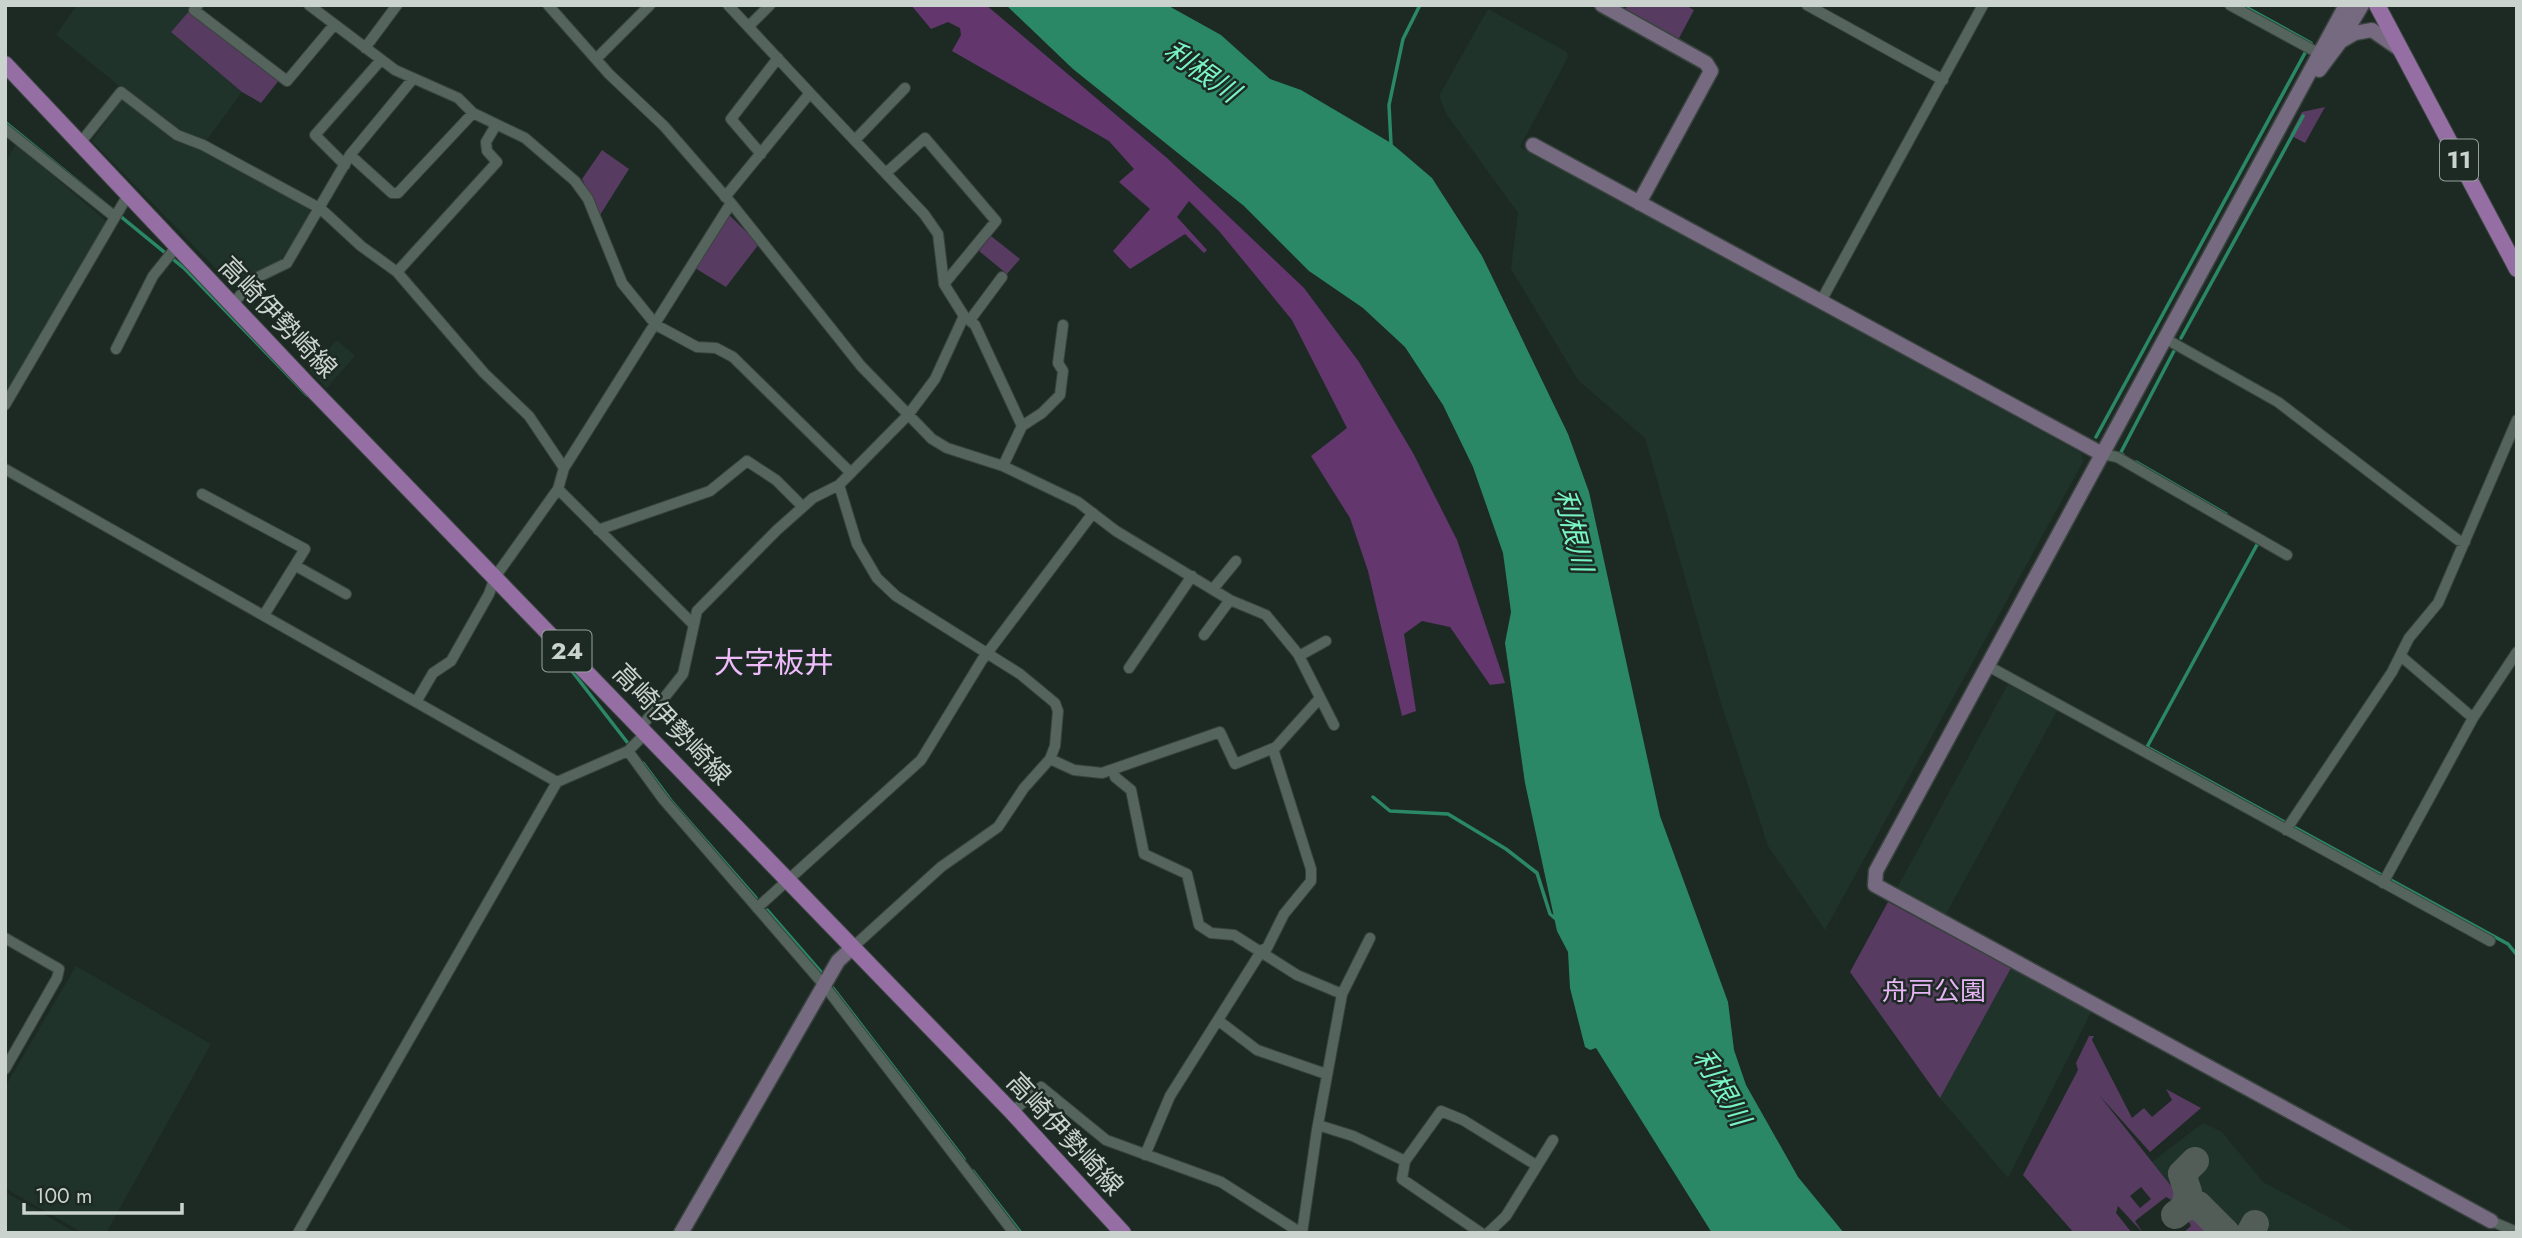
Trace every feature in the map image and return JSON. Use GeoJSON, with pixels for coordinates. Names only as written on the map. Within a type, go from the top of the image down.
{"type":"FeatureCollection","features":[{"type":"Feature","properties":{"kind":"main road","name":"11"},"geometry":{"type":"LineString","coordinates":[[2377,5],[2517,269]]}},
{"type":"Feature","properties":{"kind":"main road","name":"高崎伊勢崎線"},"geometry":{"type":"LineString","coordinates":[[8,67],[82,142],[128,195],[233,305],[1012,1112],[1123,1233]]}},
{"type":"Feature","properties":{"kind":"street"},"geometry":{"type":"LineString","coordinates":[[198,5],[194,10],[287,81],[334,25]]}},
{"type":"Feature","properties":{"kind":"street"},"geometry":{"type":"LineString","coordinates":[[309,5],[412,80],[458,98],[473,113],[525,138],[575,181],[588,199],[622,284],[656,325],[697,347],[716,348],[733,357],[850,472]]}},
{"type":"Feature","properties":{"kind":"street"},"geometry":{"type":"LineString","coordinates":[[365,48],[397,5]]}},
{"type":"Feature","properties":{"kind":"street"},"geometry":{"type":"LineString","coordinates":[[548,5],[596,59],[664,126],[728,200],[861,366],[932,439],[947,448],[1003,466],[1078,502],[1116,531],[1230,600],[1266,615],[1299,656],[1334,725]]}},
{"type":"Feature","properties":{"kind":"street"},"geometry":{"type":"LineString","coordinates":[[749,26],[770,5]]}},
{"type":"Feature","properties":{"kind":"street"},"geometry":{"type":"LineString","coordinates":[[1602,5],[1706,63],[1711,71],[1639,203]]}},
{"type":"Feature","properties":{"kind":"street"},"geometry":{"type":"LineString","coordinates":[[1807,5],[1943,80]]}},
{"type":"Feature","properties":{"kind":"street"},"geometry":{"type":"LineString","coordinates":[[1821,301],[1983,5]]}},
{"type":"Feature","properties":{"kind":"street"},"geometry":{"type":"LineString","coordinates":[[2230,5],[2322,58]]}},
{"type":"Feature","properties":{"kind":"street"},"geometry":{"type":"LineString","coordinates":[[2346,5],[2322,58],[2296,98],[1876,871],[1875,885],[2517,1232]]}},
{"type":"Feature","properties":{"kind":"street"},"geometry":{"type":"LineString","coordinates":[[2340,42],[2361,5]]}},
{"type":"Feature","properties":{"kind":"street"},"geometry":{"type":"LineString","coordinates":[[596,59],[646,6]]}},
{"type":"Feature","properties":{"kind":"street"},"geometry":{"type":"LineString","coordinates":[[733,7],[924,214],[938,234],[944,284],[967,318],[1022,426]]}},
{"type":"Feature","properties":{"kind":"street"},"geometry":{"type":"LineString","coordinates":[[2322,58],[2355,33],[2372,30],[2401,51]]}},
{"type":"Feature","properties":{"kind":"street"},"geometry":{"type":"LineString","coordinates":[[761,154],[730,119],[778,58]]}},
{"type":"Feature","properties":{"kind":"street"},"geometry":{"type":"LineString","coordinates":[[381,60],[315,135],[392,193],[398,193],[473,113]]}},
{"type":"Feature","properties":{"kind":"street"},"geometry":{"type":"LineString","coordinates":[[233,305],[254,279],[287,263],[321,209],[347,160],[412,80]]}},
{"type":"Feature","properties":{"kind":"street"},"geometry":{"type":"LineString","coordinates":[[855,140],[905,88]]}},
{"type":"Feature","properties":{"kind":"street"},"geometry":{"type":"LineString","coordinates":[[82,142],[121,92],[177,135],[203,145],[321,209],[361,246],[397,272],[484,373],[530,416],[564,468]]}},
{"type":"Feature","properties":{"kind":"street"},"geometry":{"type":"LineString","coordinates":[[416,702],[433,673],[451,661],[489,594],[495,577],[558,489],[564,468],[656,325],[728,200],[810,93]]}},
{"type":"Feature","properties":{"kind":"street"},"geometry":{"type":"LineString","coordinates":[[397,272],[497,162],[487,151],[486,142],[496,125]]}},
{"type":"Feature","properties":{"kind":"street"},"geometry":{"type":"LineString","coordinates":[[5,129],[115,217]]}},
{"type":"Feature","properties":{"kind":"street"},"geometry":{"type":"LineString","coordinates":[[886,173],[925,138],[996,221],[944,284]]}},
{"type":"Feature","properties":{"kind":"street"},"geometry":{"type":"LineString","coordinates":[[1533,145],[2102,454],[2129,464],[2287,555]]}},
{"type":"Feature","properties":{"kind":"street"},"geometry":{"type":"LineString","coordinates":[[5,405],[128,195]]}},
{"type":"Feature","properties":{"kind":"street"},"geometry":{"type":"LineString","coordinates":[[116,349],[153,276],[177,246]]}},
{"type":"Feature","properties":{"kind":"street"},"geometry":{"type":"LineString","coordinates":[[298,1233],[557,782],[628,751],[683,674],[692,623],[707,600],[803,507],[839,485],[908,415],[935,379],[967,318],[1002,277]]}},
{"type":"Feature","properties":{"kind":"street"},"geometry":{"type":"LineString","coordinates":[[1003,466],[1022,426],[1042,413],[1060,395],[1063,371],[1058,363],[1063,325]]}},
{"type":"Feature","properties":{"kind":"street"},"geometry":{"type":"LineString","coordinates":[[2166,339],[2278,402],[2458,540],[2465,542]]}},
{"type":"Feature","properties":{"kind":"street"},"geometry":{"type":"LineString","coordinates":[[2286,830],[2402,657],[2409,638],[2438,603],[2517,420]]}},
{"type":"Feature","properties":{"kind":"street"},"geometry":{"type":"LineString","coordinates":[[598,530],[710,491],[747,461],[776,480],[803,507]]}},
{"type":"Feature","properties":{"kind":"street"},"geometry":{"type":"LineString","coordinates":[[5,469],[557,782]]}},
{"type":"Feature","properties":{"kind":"street"},"geometry":{"type":"LineString","coordinates":[[681,1233],[843,954],[941,867],[998,827],[1024,788],[1050,759],[1055,746],[1058,706],[1020,674],[896,596],[877,578],[856,544],[839,485]]}},
{"type":"Feature","properties":{"kind":"street"},"geometry":{"type":"LineString","coordinates":[[558,489],[692,623]]}},
{"type":"Feature","properties":{"kind":"street"},"geometry":{"type":"LineString","coordinates":[[202,494],[305,549],[264,615]]}},
{"type":"Feature","properties":{"kind":"street"},"geometry":{"type":"LineString","coordinates":[[757,908],[921,760],[988,653],[1093,513]]}},
{"type":"Feature","properties":{"kind":"street"},"geometry":{"type":"LineString","coordinates":[[1213,589],[1236,561]]}},
{"type":"Feature","properties":{"kind":"street"},"geometry":{"type":"LineString","coordinates":[[296,566],[346,594]]}},
{"type":"Feature","properties":{"kind":"street"},"geometry":{"type":"LineString","coordinates":[[1129,668],[1192,576]]}},
{"type":"Feature","properties":{"kind":"street"},"geometry":{"type":"LineString","coordinates":[[1204,635],[1230,600]]}},
{"type":"Feature","properties":{"kind":"street"},"geometry":{"type":"LineString","coordinates":[[1299,656],[1326,641]]}},
{"type":"Feature","properties":{"kind":"street"},"geometry":{"type":"LineString","coordinates":[[2383,883],[2473,718],[2517,652]]}},
{"type":"Feature","properties":{"kind":"street"},"geometry":{"type":"LineString","coordinates":[[2402,657],[2473,718]]}},
{"type":"Feature","properties":{"kind":"street"},"geometry":{"type":"LineString","coordinates":[[1988,666],[2490,941]]}},
{"type":"Feature","properties":{"kind":"street"},"geometry":{"type":"LineString","coordinates":[[1050,759],[1074,770],[1102,773],[1220,732],[1235,764],[1273,749],[1320,698]]}},
{"type":"Feature","properties":{"kind":"street"},"geometry":{"type":"LineString","coordinates":[[1145,1154],[1170,1096],[1262,950],[1267,948],[1284,914],[1309,885],[1312,874],[1273,749]]}},
{"type":"Feature","properties":{"kind":"street"},"geometry":{"type":"LineString","coordinates":[[628,751],[663,799],[824,985],[1014,1233]]}},
{"type":"Feature","properties":{"kind":"street"},"geometry":{"type":"LineString","coordinates":[[1114,770],[1115,776],[1131,790],[1144,854],[1187,874],[1199,925],[1211,933],[1234,936],[1262,950],[1297,975],[1342,994]]}},
{"type":"Feature","properties":{"kind":"street"},"geometry":{"type":"LineString","coordinates":[[5,938],[59,969],[57,978],[5,1069]]}},
{"type":"Feature","properties":{"kind":"street"},"geometry":{"type":"LineString","coordinates":[[1012,1112],[1041,1087],[1099,1135],[1221,1182],[1302,1233],[1326,1074],[1342,994],[1370,938]]}},
{"type":"Feature","properties":{"kind":"street"},"geometry":{"type":"LineString","coordinates":[[1219,1021],[1257,1050],[1326,1074]]}},
{"type":"Feature","properties":{"kind":"street"},"geometry":{"type":"LineString","coordinates":[[1481,1233],[1402,1179],[1405,1161],[1441,1111],[1463,1120],[1536,1165]]}},
{"type":"Feature","properties":{"kind":"street"},"geometry":{"type":"LineString","coordinates":[[1318,1125],[1353,1136],[1405,1161]]}},
{"type":"Feature","properties":{"kind":"street"},"geometry":{"type":"LineString","coordinates":[[1488,1233],[1506,1216],[1553,1140]]}},
{"type":"Feature","properties":{"kind":"shaded area"},"geometry":{"type":"Polygon","coordinates":[[[77,5],[194,5],[171,32],[242,92],[206,141],[168,125],[56,35],[77,5]]]}},
{"type":"Feature","properties":{"kind":"shaded area"},"geometry":{"type":"Polygon","coordinates":[[[911,5],[986,5],[1167,158],[1304,288],[1359,362],[1413,453],[1457,540],[1505,683],[1490,685],[1450,627],[1422,621],[1404,634],[1416,711],[1402,716],[1368,571],[1350,518],[1311,456],[1347,428],[1292,320],[1219,231],[1189,201],[1177,217],[1207,250],[1204,253],[1185,234],[1130,269],[1113,251],[1150,209],[1119,182],[1134,169],[1109,141],[952,51],[961,35],[960,28],[948,22],[931,29],[911,5]]]}},
{"type":"Feature","properties":{"kind":"shaded area"},"geometry":{"type":"Polygon","coordinates":[[[1488,9],[1567,52],[1568,57],[1520,147],[2081,453],[2083,462],[1825,930],[1768,846],[1720,700],[1645,438],[1578,380],[1511,269],[1518,213],[1447,115],[1439,96],[1488,9]]]}},
{"type":"Feature","properties":{"kind":"shaded area"},"geometry":{"type":"Polygon","coordinates":[[[126,101],[166,134],[205,149],[308,206],[311,213],[280,262],[250,274],[236,289],[92,141],[120,102],[126,101]]]}},
{"type":"Feature","properties":{"kind":"shaded area"},"geometry":{"type":"Polygon","coordinates":[[[16,144],[107,222],[5,401],[5,163],[16,144]]]}},
{"type":"Feature","properties":{"kind":"shaded area"},"geometry":{"type":"Polygon","coordinates":[[[337,340],[355,356],[327,388],[309,371],[337,340]]]}},
{"type":"Feature","properties":{"kind":"shaded area"},"geometry":{"type":"Polygon","coordinates":[[[2008,684],[2057,711],[1945,916],[1896,890],[2008,684]]]}},
{"type":"Feature","properties":{"kind":"shaded area"},"geometry":{"type":"Polygon","coordinates":[[[76,966],[211,1044],[106,1233],[83,1233],[5,1188],[5,1087],[76,966]]]}},
{"type":"Feature","properties":{"kind":"shaded area"},"geometry":{"type":"Polygon","coordinates":[[[2011,968],[2091,1012],[2008,1178],[1940,1098],[2011,968]]]}},
{"type":"Feature","properties":{"kind":"shaded area"},"geometry":{"type":"Polygon","coordinates":[[[2203,1123],[2222,1132],[2263,1182],[2358,1233],[2210,1233],[2194,1215],[2188,1215],[2177,1201],[2179,1196],[2152,1162],[2203,1123]]]}},
{"type":"Feature","properties":{"kind":"shaded area"},"geometry":{"type":"Polygon","coordinates":[[[5,1192],[54,1220],[76,1233],[5,1233],[5,1192]]]}},
{"type":"Feature","properties":{"kind":"green space"},"geometry":{"type":"Polygon","coordinates":[[[1628,5],[1685,5],[1694,10],[1678,40],[1625,10],[1628,5]]]}},
{"type":"Feature","properties":{"kind":"green space"},"geometry":{"type":"Polygon","coordinates":[[[190,10],[280,79],[261,103],[242,92],[171,32],[190,10]]]}},
{"type":"Feature","properties":{"kind":"green space"},"geometry":{"type":"Polygon","coordinates":[[[2325,107],[2305,143],[2290,135],[2302,112],[2325,107]]]}},
{"type":"Feature","properties":{"kind":"green space"},"geometry":{"type":"Polygon","coordinates":[[[602,150],[629,169],[600,215],[582,179],[602,150]]]}},
{"type":"Feature","properties":{"kind":"green space"},"geometry":{"type":"Polygon","coordinates":[[[728,214],[759,244],[726,287],[695,268],[728,214]]]}},
{"type":"Feature","properties":{"kind":"green space"},"geometry":{"type":"Polygon","coordinates":[[[991,236],[1020,259],[1007,274],[979,251],[991,236]]]}},
{"type":"Feature","properties":{"kind":"green space","name":"舟戸公園"},"geometry":{"type":"Polygon","coordinates":[[[1888,902],[2011,968],[1940,1098],[1850,972],[1888,902]]]}},
{"type":"Feature","properties":{"kind":"green space"},"geometry":{"type":"Polygon","coordinates":[[[2089,1036],[2094,1036],[2092,1040],[2132,1118],[2144,1108],[2152,1117],[2172,1100],[2166,1089],[2201,1108],[2150,1152],[2099,1095],[2179,1196],[2175,1202],[2166,1197],[2135,1221],[2143,1233],[2118,1206],[2116,1213],[2132,1233],[2074,1233],[2023,1175],[2078,1070],[2076,1063],[2089,1036]],[[2141,1187],[2130,1196],[2140,1208],[2151,1199],[2141,1187]]]}},
{"type":"Feature","properties":{"kind":"green space"},"geometry":{"type":"Polygon","coordinates":[[[2194,1214],[2210,1233],[2183,1233],[2191,1226],[2187,1218],[2194,1214]]]}},
{"type":"Feature","properties":{"kind":"water","name":"利根川"},"geometry":{"type":"Polygon","coordinates":[[[1006,5],[1167,5],[1221,35],[1270,79],[1301,90],[1391,143],[1432,178],[1482,256],[1568,434],[1589,492],[1660,816],[1728,1002],[1734,1050],[1746,1085],[1798,1177],[1844,1233],[1712,1233],[1596,1048],[1590,1050],[1585,1047],[1570,988],[1568,952],[1557,931],[1525,783],[1505,643],[1511,612],[1503,553],[1473,467],[1443,405],[1405,347],[1363,308],[1309,271],[1244,206],[1073,69],[1006,5]]]}},
{"type":"Feature","properties":{"kind":"waterway"},"geometry":{"type":"LineString","coordinates":[[1391,144],[1389,105],[1403,39],[1420,5]]}},
{"type":"Feature","properties":{"kind":"waterway"},"geometry":{"type":"LineString","coordinates":[[2242,5],[2311,43]]}},
{"type":"Feature","properties":{"kind":"waterway"},"geometry":{"type":"LineString","coordinates":[[2096,437],[2305,53]]}},
{"type":"Feature","properties":{"kind":"waterway"},"geometry":{"type":"LineString","coordinates":[[2181,338],[2303,116]]}},
{"type":"Feature","properties":{"kind":"waterway"},"geometry":{"type":"LineString","coordinates":[[5,122],[185,269],[307,395]]}},
{"type":"Feature","properties":{"kind":"waterway"},"geometry":{"type":"LineString","coordinates":[[2123,455],[2120,454],[2174,351]]}},
{"type":"Feature","properties":{"kind":"waterway"},"geometry":{"type":"LineString","coordinates":[[2136,462],[2226,514]]}},
{"type":"Feature","properties":{"kind":"waterway"},"geometry":{"type":"LineString","coordinates":[[2259,541],[2147,747],[2508,944],[2517,955]]}},
{"type":"Feature","properties":{"kind":"waterway"},"geometry":{"type":"LineString","coordinates":[[561,657],[627,742]]}},
{"type":"Feature","properties":{"kind":"waterway"},"geometry":{"type":"LineString","coordinates":[[643,763],[672,802],[756,898]]}},
{"type":"Feature","properties":{"kind":"waterway"},"geometry":{"type":"LineString","coordinates":[[1373,797],[1390,811],[1448,814],[1506,849],[1537,873],[1550,914],[1556,919]]}},
{"type":"Feature","properties":{"kind":"waterway"},"geometry":{"type":"LineString","coordinates":[[767,910],[821,972]]}},
{"type":"Feature","properties":{"kind":"waterway"},"geometry":{"type":"LineString","coordinates":[[833,988],[964,1159]]}},
{"type":"Feature","properties":{"kind":"waterway"},"geometry":{"type":"LineString","coordinates":[[973,1171],[1021,1233]]}},
{"type":"Feature","properties":{"kind":"taxiway"},"geometry":{"type":"LineString","coordinates":[[2185,1207],[2188,1192],[2182,1174],[2195,1161]]}},
{"type":"Feature","properties":{"kind":"taxiway"},"geometry":{"type":"LineString","coordinates":[[2175,1215],[2185,1207],[2198,1205],[2226,1233]]}},
{"type":"Feature","properties":{"kind":"taxiway"},"geometry":{"type":"LineString","coordinates":[[2250,1233],[2255,1224]]}},
{"type":"Feature","properties":{"kind":"district","name":"大字板井"},"geometry":{"type":"Point","coordinates":[774,663]}}]}
